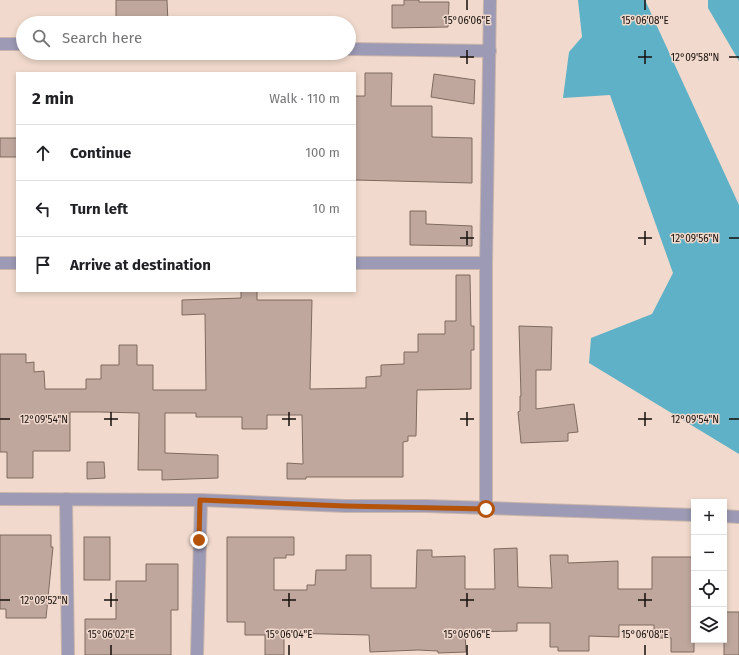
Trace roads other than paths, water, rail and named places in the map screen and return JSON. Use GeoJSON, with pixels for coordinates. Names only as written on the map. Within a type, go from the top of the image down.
{"type":"FeatureCollection","features":[{"type":"Feature","properties":{"kind":"street"},"geometry":{"type":"LineString","coordinates":[[486,509],[486,263],[490,0]]}},
{"type":"Feature","properties":{"kind":"street"},"geometry":{"type":"LineString","coordinates":[[0,44],[16,44]]}},
{"type":"Feature","properties":{"kind":"street"},"geometry":{"type":"LineString","coordinates":[[356,49],[490,51]]}},
{"type":"Feature","properties":{"kind":"street"},"geometry":{"type":"LineString","coordinates":[[0,263],[16,263]]}},
{"type":"Feature","properties":{"kind":"street"},"geometry":{"type":"LineString","coordinates":[[356,263],[486,263]]}},
{"type":"Feature","properties":{"kind":"street"},"geometry":{"type":"LineString","coordinates":[[0,499],[200,500],[345,506],[691,515]]}},
{"type":"Feature","properties":{"kind":"street"},"geometry":{"type":"LineString","coordinates":[[66,500],[68,655]]}},
{"type":"Feature","properties":{"kind":"street"},"geometry":{"type":"LineString","coordinates":[[197,655],[200,500]]}},
{"type":"Feature","properties":{"kind":"street"},"geometry":{"type":"LineString","coordinates":[[727,516],[739,517]]}},
{"type":"Feature","properties":{"kind":"water"},"geometry":{"type":"Polygon","coordinates":[[[578,0],[645,0],[739,205],[739,454],[589,363],[591,338],[652,314],[673,273],[610,95],[563,98],[569,52],[582,37],[578,0]]]}},
{"type":"Feature","properties":{"kind":"water"},"geometry":{"type":"Polygon","coordinates":[[[708,0],[739,0],[739,61],[708,8],[708,0]]]}}]}
